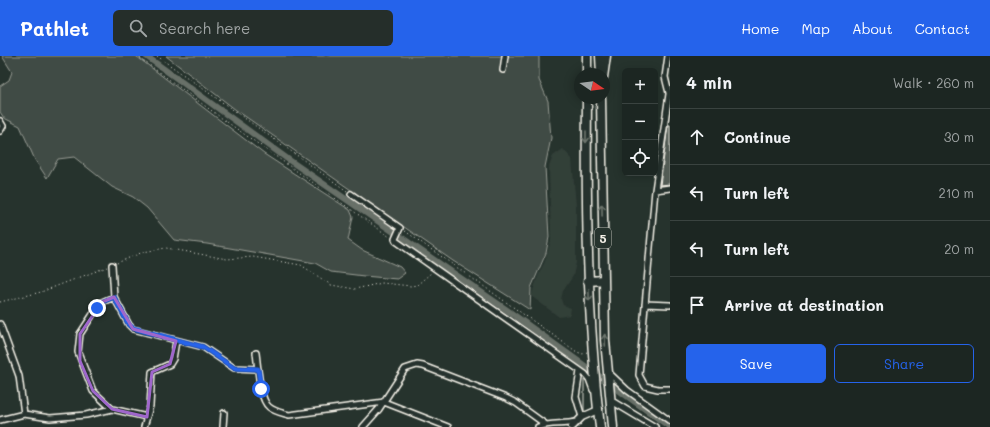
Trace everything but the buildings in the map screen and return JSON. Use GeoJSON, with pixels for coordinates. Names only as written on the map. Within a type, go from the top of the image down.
{"type":"FeatureCollection","features":[{"type":"Feature","properties":{"kind":"highway"},"geometry":{"type":"LineString","coordinates":[[587,56],[587,68]]}},
{"type":"Feature","properties":{"kind":"highway"},"geometry":{"type":"LineString","coordinates":[[600,56],[601,68]]}},
{"type":"Feature","properties":{"kind":"highway","name":"5"},"geometry":{"type":"LineString","coordinates":[[587,104],[588,281],[593,366],[596,390],[591,413],[600,427]]}},
{"type":"Feature","properties":{"kind":"highway","name":"5"},"geometry":{"type":"LineString","coordinates":[[601,104],[604,280],[608,375],[613,427]]}},
{"type":"Feature","properties":{"kind":"highway"},"geometry":{"type":"LineString","coordinates":[[588,281],[604,280]]}},
{"type":"Feature","properties":{"kind":"street"},"geometry":{"type":"LineString","coordinates":[[503,70],[505,56]]}},
{"type":"Feature","properties":{"kind":"street"},"geometry":{"type":"LineString","coordinates":[[605,68],[607,56]]}},
{"type":"Feature","properties":{"kind":"street"},"geometry":{"type":"LineString","coordinates":[[668,56],[666,77],[670,96],[655,190],[639,375],[644,386],[658,390],[670,389]]}},
{"type":"Feature","properties":{"kind":"street"},"geometry":{"type":"LineString","coordinates":[[0,121],[3,126],[0,131]]}},
{"type":"Feature","properties":{"kind":"street"},"geometry":{"type":"LineString","coordinates":[[655,190],[670,188]]}},
{"type":"Feature","properties":{"kind":"street"},"geometry":{"type":"LineString","coordinates":[[351,194],[439,272],[580,371],[591,383],[591,413]]}},
{"type":"Feature","properties":{"kind":"street"},"geometry":{"type":"LineString","coordinates":[[112,265],[114,297],[129,325],[133,328],[176,341],[203,347],[234,368],[258,369]]}},
{"type":"Feature","properties":{"kind":"street"},"geometry":{"type":"LineString","coordinates":[[112,409],[93,391],[78,352],[80,334],[97,308],[102,302],[114,297]]}},
{"type":"Feature","properties":{"kind":"street"},"geometry":{"type":"LineString","coordinates":[[645,304],[670,305]]}},
{"type":"Feature","properties":{"kind":"street"},"geometry":{"type":"LineString","coordinates":[[0,324],[19,376],[24,414]]}},
{"type":"Feature","properties":{"kind":"street"},"geometry":{"type":"LineString","coordinates":[[144,427],[150,406],[152,372],[170,364],[173,359],[176,341]]}},
{"type":"Feature","properties":{"kind":"street"},"geometry":{"type":"LineString","coordinates":[[256,353],[261,389],[268,406],[276,411],[289,415],[384,402],[448,427]]}},
{"type":"Feature","properties":{"kind":"street"},"geometry":{"type":"LineString","coordinates":[[363,427],[384,402],[405,369],[417,365],[506,398],[516,403],[545,424]]}},
{"type":"Feature","properties":{"kind":"street"},"geometry":{"type":"LineString","coordinates":[[580,371],[576,397],[591,413]]}},
{"type":"Feature","properties":{"kind":"street"},"geometry":{"type":"LineString","coordinates":[[608,375],[670,421]]}},
{"type":"Feature","properties":{"kind":"street"},"geometry":{"type":"LineString","coordinates":[[610,397],[655,427]]}},
{"type":"Feature","properties":{"kind":"street"},"geometry":{"type":"LineString","coordinates":[[0,420],[24,414],[50,418],[86,415],[112,409],[147,417]]}},
{"type":"Feature","properties":{"kind":"street"},"geometry":{"type":"LineString","coordinates":[[223,427],[224,412]]}},
{"type":"Feature","properties":{"kind":"street"},"geometry":{"type":"LineString","coordinates":[[538,427],[545,424],[574,424],[591,413]]}},
{"type":"Feature","properties":{"kind":"path"},"geometry":{"type":"LineString","coordinates":[[137,56],[282,162],[397,234],[577,352],[583,354],[592,348]]}},
{"type":"Feature","properties":{"kind":"path"},"geometry":{"type":"LineString","coordinates":[[157,56],[291,153],[351,194]]}},
{"type":"Feature","properties":{"kind":"path"},"geometry":{"type":"LineString","coordinates":[[0,302],[40,292],[154,249],[172,248],[227,259],[253,257],[301,265],[314,272],[331,285],[355,289],[382,283],[411,286],[417,285],[428,274],[439,272]]}},
{"type":"Feature","properties":{"kind":"highlighted area"},"geometry":{"type":"Polygon","coordinates":[[[114,297],[133,329],[176,341],[170,364],[152,372],[147,417],[112,409],[93,391],[80,361],[80,334],[102,302],[114,297]]]}},
{"type":"Feature","properties":{"kind":"shaded area"},"geometry":{"type":"Polygon","coordinates":[[[2,56],[136,56],[264,154],[350,210],[353,217],[348,240],[362,250],[400,267],[405,273],[397,279],[331,272],[315,263],[207,244],[174,240],[147,208],[133,197],[112,187],[74,157],[58,159],[47,178],[35,160],[20,126],[4,118],[0,112],[0,86],[9,80],[12,72],[2,56]]]}},
{"type":"Feature","properties":{"kind":"shaded area"},"geometry":{"type":"Polygon","coordinates":[[[166,56],[539,56],[539,80],[548,101],[551,138],[545,167],[549,237],[546,253],[531,288],[530,310],[453,261],[236,110],[166,56]]]}},
{"type":"Feature","properties":{"kind":"shaded area"},"geometry":{"type":"Polygon","coordinates":[[[563,149],[572,159],[576,206],[576,263],[573,276],[563,291],[561,299],[563,305],[571,308],[570,315],[559,317],[531,296],[545,261],[551,240],[549,167],[553,156],[563,149]]]}},
{"type":"Feature","properties":{"kind":"waterway"},"geometry":{"type":"LineString","coordinates":[[146,56],[289,160],[507,310],[670,427]]}},
{"type":"Feature","properties":{"kind":"waterway"},"geometry":{"type":"LineString","coordinates":[[584,380],[584,414]]}},
{"type":"Feature","properties":{"kind":"waterway"},"geometry":{"type":"LineString","coordinates":[[578,427],[584,419]]}},
{"type":"Feature","properties":{"kind":"route"},"geometry":{"type":"LineString","coordinates":[[97,308],[102,302],[114,297],[129,325],[133,328],[176,341],[203,347],[234,368],[258,369],[261,389]]}}]}
